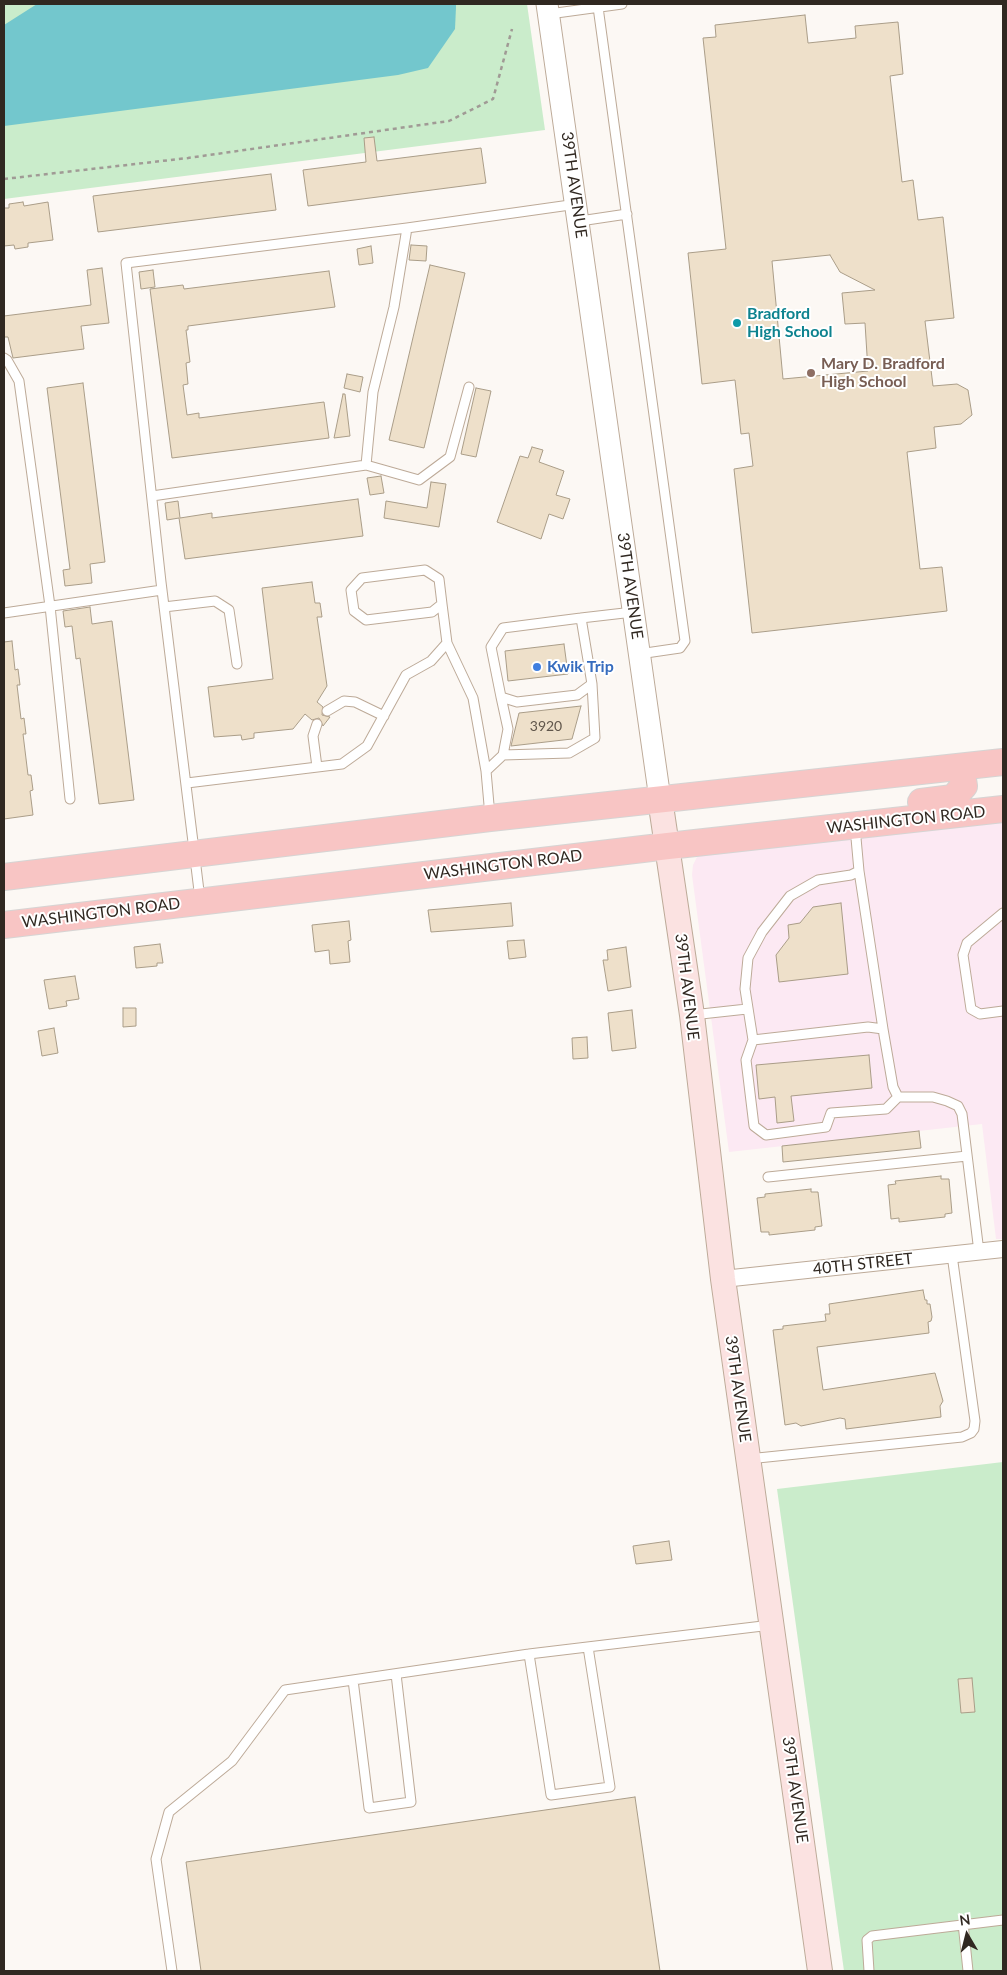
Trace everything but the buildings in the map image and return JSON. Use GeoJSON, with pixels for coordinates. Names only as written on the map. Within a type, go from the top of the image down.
{"type":"FeatureCollection","features":[{"type":"Feature","properties":{"kind":"main road"},"geometry":{"type":"LineString","coordinates":[[4,877],[490,818],[1003,762]]}},
{"type":"Feature","properties":{"kind":"main road"},"geometry":{"type":"LineString","coordinates":[[847,826],[875,808],[953,798],[964,786],[961,767]]}},
{"type":"Feature","properties":{"kind":"main road","name":"39TH AVENUE"},"geometry":{"type":"LineString","coordinates":[[660,799],[692,1015],[723,1279],[820,1971]]}},
{"type":"Feature","properties":{"kind":"main road","name":"WASHINGTON ROAD"},"geometry":{"type":"LineString","coordinates":[[4,925],[668,846],[1003,809]]}},
{"type":"Feature","properties":{"kind":"street","name":"39TH AVENUE"},"geometry":{"type":"LineString","coordinates":[[548,9],[660,799]]}},
{"type":"Feature","properties":{"kind":"street","name":"40TH STREET"},"geometry":{"type":"LineString","coordinates":[[723,1279],[1003,1249]]}},
{"type":"Feature","properties":{"kind":"lane"},"geometry":{"type":"LineString","coordinates":[[548,9],[622,4]]}},
{"type":"Feature","properties":{"kind":"lane"},"geometry":{"type":"LineString","coordinates":[[598,7],[628,214],[685,641],[680,648],[639,654]]}},
{"type":"Feature","properties":{"kind":"lane"},"geometry":{"type":"LineString","coordinates":[[200,901],[196,853],[164,608],[126,263],[406,228],[578,213],[628,214]]}},
{"type":"Feature","properties":{"kind":"lane"},"geometry":{"type":"LineString","coordinates":[[366,465],[373,392],[394,307],[406,228]]}},
{"type":"Feature","properties":{"kind":"lane"},"geometry":{"type":"LineString","coordinates":[[4,358],[19,381],[50,606],[70,799]]}},
{"type":"Feature","properties":{"kind":"lane"},"geometry":{"type":"LineString","coordinates":[[152,496],[366,465],[419,480],[441,466],[450,457],[469,387]]}},
{"type":"Feature","properties":{"kind":"lane"},"geometry":{"type":"LineString","coordinates":[[442,604],[432,612],[366,620],[354,611],[351,590],[362,578],[425,570],[439,579],[447,643],[473,698],[486,771],[490,818]]}},
{"type":"Feature","properties":{"kind":"lane"},"geometry":{"type":"LineString","coordinates":[[4,613],[162,590]]}},
{"type":"Feature","properties":{"kind":"lane"},"geometry":{"type":"LineString","coordinates":[[164,608],[214,601],[229,610],[237,664]]}},
{"type":"Feature","properties":{"kind":"lane"},"geometry":{"type":"LineString","coordinates":[[486,771],[503,755],[508,729],[491,646],[503,628],[633,612]]}},
{"type":"Feature","properties":{"kind":"lane"},"geometry":{"type":"LineString","coordinates":[[503,755],[569,753],[595,738],[592,684],[581,618]]}},
{"type":"Feature","properties":{"kind":"lane"},"geometry":{"type":"LineString","coordinates":[[187,783],[342,764],[367,746],[406,675],[431,661],[447,643]]}},
{"type":"Feature","properties":{"kind":"lane"},"geometry":{"type":"LineString","coordinates":[[501,697],[517,702],[578,695],[592,684]]}},
{"type":"Feature","properties":{"kind":"lane"},"geometry":{"type":"LineString","coordinates":[[327,711],[344,701],[355,702],[384,716]]}},
{"type":"Feature","properties":{"kind":"lane"},"geometry":{"type":"LineString","coordinates":[[317,724],[313,736],[317,767]]}},
{"type":"Feature","properties":{"kind":"lane"},"geometry":{"type":"LineString","coordinates":[[847,826],[859,871],[883,1030],[893,1087],[898,1097]]}},
{"type":"Feature","properties":{"kind":"lane"},"geometry":{"type":"LineString","coordinates":[[859,871],[851,875],[818,880],[790,896],[762,932],[748,958],[745,989],[753,1040],[746,1060],[754,1126],[766,1136],[826,1127],[831,1113],[886,1109],[898,1097],[933,1097],[958,1106],[962,1114],[979,1252]]}},
{"type":"Feature","properties":{"kind":"lane"},"geometry":{"type":"LineString","coordinates":[[1003,913],[967,943],[963,955],[971,1009],[980,1014],[1003,1011]]}},
{"type":"Feature","properties":{"kind":"lane"},"geometry":{"type":"LineString","coordinates":[[692,1015],[747,1009]]}},
{"type":"Feature","properties":{"kind":"lane"},"geometry":{"type":"LineString","coordinates":[[753,1040],[868,1027],[883,1030]]}},
{"type":"Feature","properties":{"kind":"lane"},"geometry":{"type":"LineString","coordinates":[[768,1177],[968,1156]]}},
{"type":"Feature","properties":{"kind":"lane"},"geometry":{"type":"LineString","coordinates":[[748,1459],[962,1437],[970,1433],[974,1429],[975,1421],[952,1255]]}},
{"type":"Feature","properties":{"kind":"lane"},"geometry":{"type":"LineString","coordinates":[[172,1971],[156,1859],[169,1812],[232,1761],[285,1690],[529,1654],[771,1624]]}},
{"type":"Feature","properties":{"kind":"lane"},"geometry":{"type":"LineString","coordinates":[[529,1654],[551,1795],[610,1787],[588,1647]]}},
{"type":"Feature","properties":{"kind":"lane"},"geometry":{"type":"LineString","coordinates":[[353,1680],[369,1808],[411,1802],[396,1674]]}},
{"type":"Feature","properties":{"kind":"lane"},"geometry":{"type":"LineString","coordinates":[[869,1971],[867,1940],[872,1936],[962,1923],[1003,1920]]}},
{"type":"Feature","properties":{"kind":"lane"},"geometry":{"type":"LineString","coordinates":[[962,1923],[968,1971]]}},
{"type":"Feature","properties":{"kind":"path"},"geometry":{"type":"LineString","coordinates":[[4,179],[197,156],[449,121],[493,99],[512,29]]}},
{"type":"Feature","properties":{"kind":"shaded area"},"geometry":{"type":"Polygon","coordinates":[[[1003,821],[1003,1239],[996,1239],[982,1124],[729,1152],[692,875],[693,865],[698,855],[1003,821]]]}},
{"type":"Feature","properties":{"kind":"green space"},"geometry":{"type":"Polygon","coordinates":[[[4,4],[527,4],[545,130],[4,199],[4,4]]]}},
{"type":"Feature","properties":{"kind":"green space"},"geometry":{"type":"Polygon","coordinates":[[[1003,1462],[1003,1971],[844,1971],[777,1489],[1003,1462]]]}},
{"type":"Feature","properties":{"kind":"water"},"geometry":{"type":"Polygon","coordinates":[[[37,4],[456,4],[456,7],[455,29],[428,68],[398,75],[4,126],[4,25],[37,4]]]}},
{"type":"Feature","properties":{"kind":"place","name":"Bradford High School"},"geometry":{"type":"Point","coordinates":[737,323]}},
{"type":"Feature","properties":{"kind":"place","name":"Mary D. Bradford High School"},"geometry":{"type":"Point","coordinates":[811,373]}},
{"type":"Feature","properties":{"kind":"place","name":"Kwik Trip"},"geometry":{"type":"Point","coordinates":[537,667]}}]}
